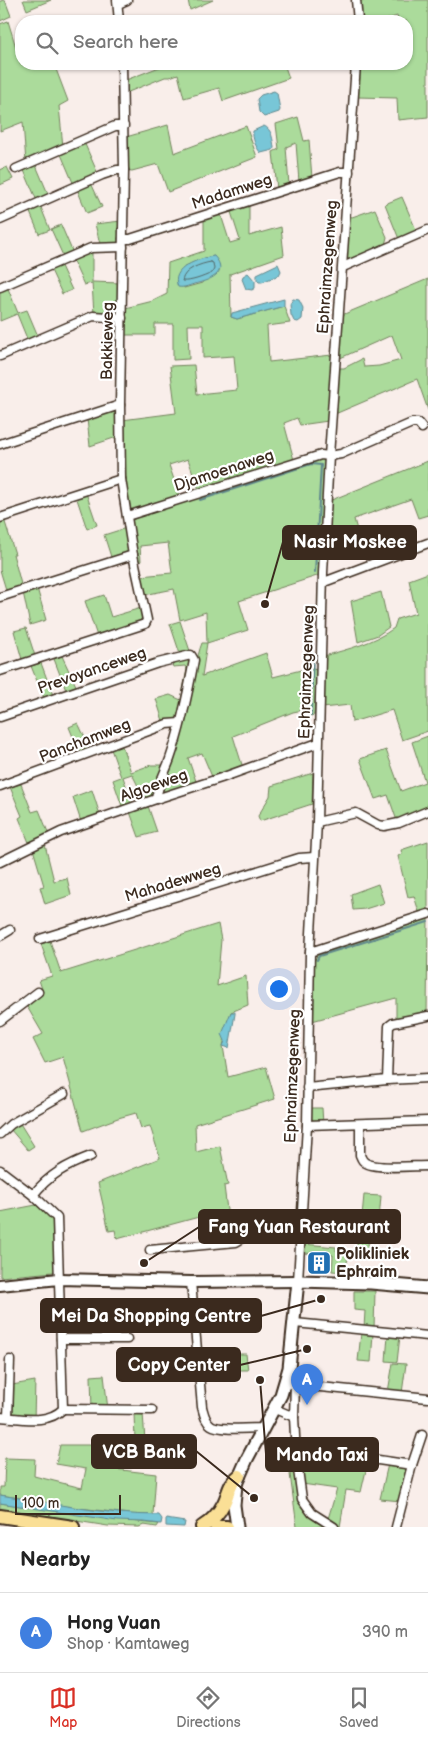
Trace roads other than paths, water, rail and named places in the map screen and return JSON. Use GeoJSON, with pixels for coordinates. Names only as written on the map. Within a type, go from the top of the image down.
{"type":"FeatureCollection","features":[{"type":"Feature","properties":{"kind":"main road"},"geometry":{"type":"LineString","coordinates":[[215,1527],[225,1513],[238,1480],[263,1428],[290,1384],[289,1368],[298,1281],[371,1283],[428,1288]]}},
{"type":"Feature","properties":{"kind":"main road"},"geometry":{"type":"LineString","coordinates":[[202,1527],[219,1512],[225,1502],[231,1484],[238,1480]]}},
{"type":"Feature","properties":{"kind":"main road"},"geometry":{"type":"LineString","coordinates":[[236,1527],[234,1505],[238,1480]]}},
{"type":"Feature","properties":{"kind":"main road"},"geometry":{"type":"LineString","coordinates":[[0,1516],[73,1527]]}},
{"type":"Feature","properties":{"kind":"main road"},"geometry":{"type":"LineString","coordinates":[[215,1527],[227,1527]]}},
{"type":"Feature","properties":{"kind":"street"},"geometry":{"type":"LineString","coordinates":[[119,15],[118,2],[127,0]]}},
{"type":"Feature","properties":{"kind":"street"},"geometry":{"type":"LineString","coordinates":[[356,0],[357,15]]}},
{"type":"Feature","properties":{"kind":"street","name":"Bakkieweg"},"geometry":{"type":"LineString","coordinates":[[0,671],[145,624],[147,620],[133,556],[121,479],[120,405],[124,170],[122,70]]}},
{"type":"Feature","properties":{"kind":"street","name":"Ephraimzegenweg"},"geometry":{"type":"LineString","coordinates":[[298,1281],[307,1125],[310,952],[317,822],[318,743],[329,456],[356,70]]}},
{"type":"Feature","properties":{"kind":"street"},"geometry":{"type":"LineString","coordinates":[[16,169],[115,126],[124,126]]}},
{"type":"Feature","properties":{"kind":"street"},"geometry":{"type":"LineString","coordinates":[[0,220],[102,175],[117,170],[124,170]]}},
{"type":"Feature","properties":{"kind":"street","name":"Madamweg"},"geometry":{"type":"LineString","coordinates":[[0,287],[91,248],[123,243],[130,239],[340,172],[349,172]]}},
{"type":"Feature","properties":{"kind":"street"},"geometry":{"type":"LineString","coordinates":[[343,267],[428,230]]}},
{"type":"Feature","properties":{"kind":"street"},"geometry":{"type":"LineString","coordinates":[[0,356],[93,316],[122,318]]}},
{"type":"Feature","properties":{"kind":"street"},"geometry":{"type":"LineString","coordinates":[[0,444],[120,405]]}},
{"type":"Feature","properties":{"kind":"street","name":"Djamoenaweg"},"geometry":{"type":"LineString","coordinates":[[127,516],[320,455],[341,454],[412,423],[418,423],[422,428]]}},
{"type":"Feature","properties":{"kind":"street"},"geometry":{"type":"LineString","coordinates":[[0,518],[121,479]]}},
{"type":"Feature","properties":{"kind":"street"},"geometry":{"type":"LineString","coordinates":[[324,582],[428,543]]}},
{"type":"Feature","properties":{"kind":"street"},"geometry":{"type":"LineString","coordinates":[[0,597],[133,556]]}},
{"type":"Feature","properties":{"kind":"street","name":"Prevoyanceweg"},"geometry":{"type":"LineString","coordinates":[[0,717],[188,654],[193,657],[190,684],[180,723]]}},
{"type":"Feature","properties":{"kind":"street"},"geometry":{"type":"LineString","coordinates":[[156,799],[157,786],[170,760],[180,723]]}},
{"type":"Feature","properties":{"kind":"street","name":"Panchamweg"},"geometry":{"type":"LineString","coordinates":[[0,786],[167,724],[180,723]]}},
{"type":"Feature","properties":{"kind":"street","name":"Algoeweg"},"geometry":{"type":"LineString","coordinates":[[0,862],[62,832],[318,743]]}},
{"type":"Feature","properties":{"kind":"street"},"geometry":{"type":"LineString","coordinates":[[317,822],[356,813],[378,825],[392,825],[428,811]]}},
{"type":"Feature","properties":{"kind":"street","name":"Mahadewweg"},"geometry":{"type":"LineString","coordinates":[[40,939],[299,858],[314,857]]}},
{"type":"Feature","properties":{"kind":"street"},"geometry":{"type":"LineString","coordinates":[[310,952],[428,914]]}},
{"type":"Feature","properties":{"kind":"street"},"geometry":{"type":"LineString","coordinates":[[0,936],[10,930]]}},
{"type":"Feature","properties":{"kind":"street"},"geometry":{"type":"LineString","coordinates":[[0,1021],[38,992]]}},
{"type":"Feature","properties":{"kind":"street"},"geometry":{"type":"LineString","coordinates":[[387,1080],[388,1030],[393,1023],[428,1016]]}},
{"type":"Feature","properties":{"kind":"street"},"geometry":{"type":"LineString","coordinates":[[307,1088],[428,1078]]}},
{"type":"Feature","properties":{"kind":"street"},"geometry":{"type":"LineString","coordinates":[[0,1134],[11,1124],[64,1094]]}},
{"type":"Feature","properties":{"kind":"street"},"geometry":{"type":"LineString","coordinates":[[307,1125],[428,1121]]}},
{"type":"Feature","properties":{"kind":"street"},"geometry":{"type":"LineString","coordinates":[[360,1124],[360,1155],[366,1164],[376,1166],[428,1166]]}},
{"type":"Feature","properties":{"kind":"street"},"geometry":{"type":"LineString","coordinates":[[33,1195],[53,1175],[71,1164],[91,1156]]}},
{"type":"Feature","properties":{"kind":"street"},"geometry":{"type":"LineString","coordinates":[[0,1170],[33,1195],[57,1218],[63,1409]]}},
{"type":"Feature","properties":{"kind":"street"},"geometry":{"type":"LineString","coordinates":[[150,1250],[236,1242],[243,1238],[245,1227],[250,1222],[346,1228]]}},
{"type":"Feature","properties":{"kind":"street"},"geometry":{"type":"LineString","coordinates":[[0,1285],[59,1279],[191,1282],[298,1281]]}},
{"type":"Feature","properties":{"kind":"street"},"geometry":{"type":"LineString","coordinates":[[191,1282],[202,1407],[206,1419],[210,1424],[220,1428],[263,1428]]}},
{"type":"Feature","properties":{"kind":"street"},"geometry":{"type":"LineString","coordinates":[[295,1323],[428,1336]]}},
{"type":"Feature","properties":{"kind":"street"},"geometry":{"type":"LineString","coordinates":[[61,1339],[127,1339]]}},
{"type":"Feature","properties":{"kind":"street"},"geometry":{"type":"LineString","coordinates":[[10,1360],[4,1417],[45,1420],[63,1409],[152,1410]]}},
{"type":"Feature","properties":{"kind":"street"},"geometry":{"type":"LineString","coordinates":[[334,1527],[312,1513],[302,1499],[296,1456],[290,1384],[428,1398]]}},
{"type":"Feature","properties":{"kind":"street"},"geometry":{"type":"LineString","coordinates":[[275,1408],[294,1417]]}},
{"type":"Feature","properties":{"kind":"street"},"geometry":{"type":"LineString","coordinates":[[396,1527],[422,1435]]}},
{"type":"Feature","properties":{"kind":"street"},"geometry":{"type":"LineString","coordinates":[[358,1457],[412,1465]]}},
{"type":"Feature","properties":{"kind":"water"},"geometry":{"type":"Polygon","coordinates":[[[274,91],[277,93],[280,110],[264,117],[259,112],[257,99],[261,95],[274,91]]]}},
{"type":"Feature","properties":{"kind":"water"},"geometry":{"type":"Polygon","coordinates":[[[264,126],[267,127],[273,138],[274,148],[273,150],[261,153],[255,143],[253,131],[264,126]]]}},
{"type":"Feature","properties":{"kind":"water"},"geometry":{"type":"Polygon","coordinates":[[[214,256],[219,262],[220,268],[215,276],[199,283],[178,287],[176,280],[182,269],[201,259],[214,256]]]}},
{"type":"Feature","properties":{"kind":"water"},"geometry":{"type":"Polygon","coordinates":[[[278,264],[281,271],[279,275],[262,282],[257,280],[257,274],[278,264]]]}},
{"type":"Feature","properties":{"kind":"water"},"geometry":{"type":"Polygon","coordinates":[[[248,273],[255,281],[255,288],[252,290],[246,289],[242,279],[248,273]]]}},
{"type":"Feature","properties":{"kind":"water"},"geometry":{"type":"Polygon","coordinates":[[[284,299],[284,306],[237,319],[231,317],[232,313],[284,299]]]}},
{"type":"Feature","properties":{"kind":"water"},"geometry":{"type":"Polygon","coordinates":[[[293,299],[299,300],[303,308],[302,319],[298,322],[294,321],[291,315],[290,304],[293,299]]]}},
{"type":"Feature","properties":{"kind":"water"},"geometry":{"type":"Polygon","coordinates":[[[231,1012],[235,1012],[235,1014],[229,1048],[223,1046],[225,1041],[222,1034],[231,1012]]]}},
{"type":"Feature","properties":{"kind":"water"},"geometry":{"type":"Polygon","coordinates":[[[0,1495],[99,1511],[159,1515],[162,1519],[161,1524],[117,1521],[0,1503],[0,1495]]]}},
{"type":"Feature","properties":{"kind":"water"},"geometry":{"type":"Polygon","coordinates":[[[166,1519],[185,1522],[184,1527],[166,1526],[166,1519]]]}},
{"type":"Feature","properties":{"kind":"waterway"},"geometry":{"type":"LineString","coordinates":[[200,500],[311,464],[321,465],[315,572]]}},
{"type":"Feature","properties":{"kind":"waterway"},"geometry":{"type":"LineString","coordinates":[[311,715],[313,653]]}},
{"type":"Feature","properties":{"kind":"waterway"},"geometry":{"type":"LineString","coordinates":[[317,960],[319,956],[428,922]]}},
{"type":"Feature","properties":{"kind":"place","name":"Nasir Moskee"},"geometry":{"type":"Point","coordinates":[265,604]}},
{"type":"Feature","properties":{"kind":"place","name":"Fang Yuan Restaurant"},"geometry":{"type":"Point","coordinates":[144,1263]}},
{"type":"Feature","properties":{"kind":"place","name":"Polikliniek Ephraim"},"geometry":{"type":"Point","coordinates":[319,1263]}},
{"type":"Feature","properties":{"kind":"place","name":"Mei Da Shopping Centre"},"geometry":{"type":"Point","coordinates":[321,1299]}},
{"type":"Feature","properties":{"kind":"place","name":"Copy Center"},"geometry":{"type":"Point","coordinates":[307,1349]}},
{"type":"Feature","properties":{"kind":"place","name":"Mando Taxi"},"geometry":{"type":"Point","coordinates":[260,1380]}},
{"type":"Feature","properties":{"kind":"place","name":"Hong Vuan"},"geometry":{"type":"Point","coordinates":[307,1405]}},
{"type":"Feature","properties":{"kind":"place","name":"VCB Bank"},"geometry":{"type":"Point","coordinates":[254,1498]}}]}
